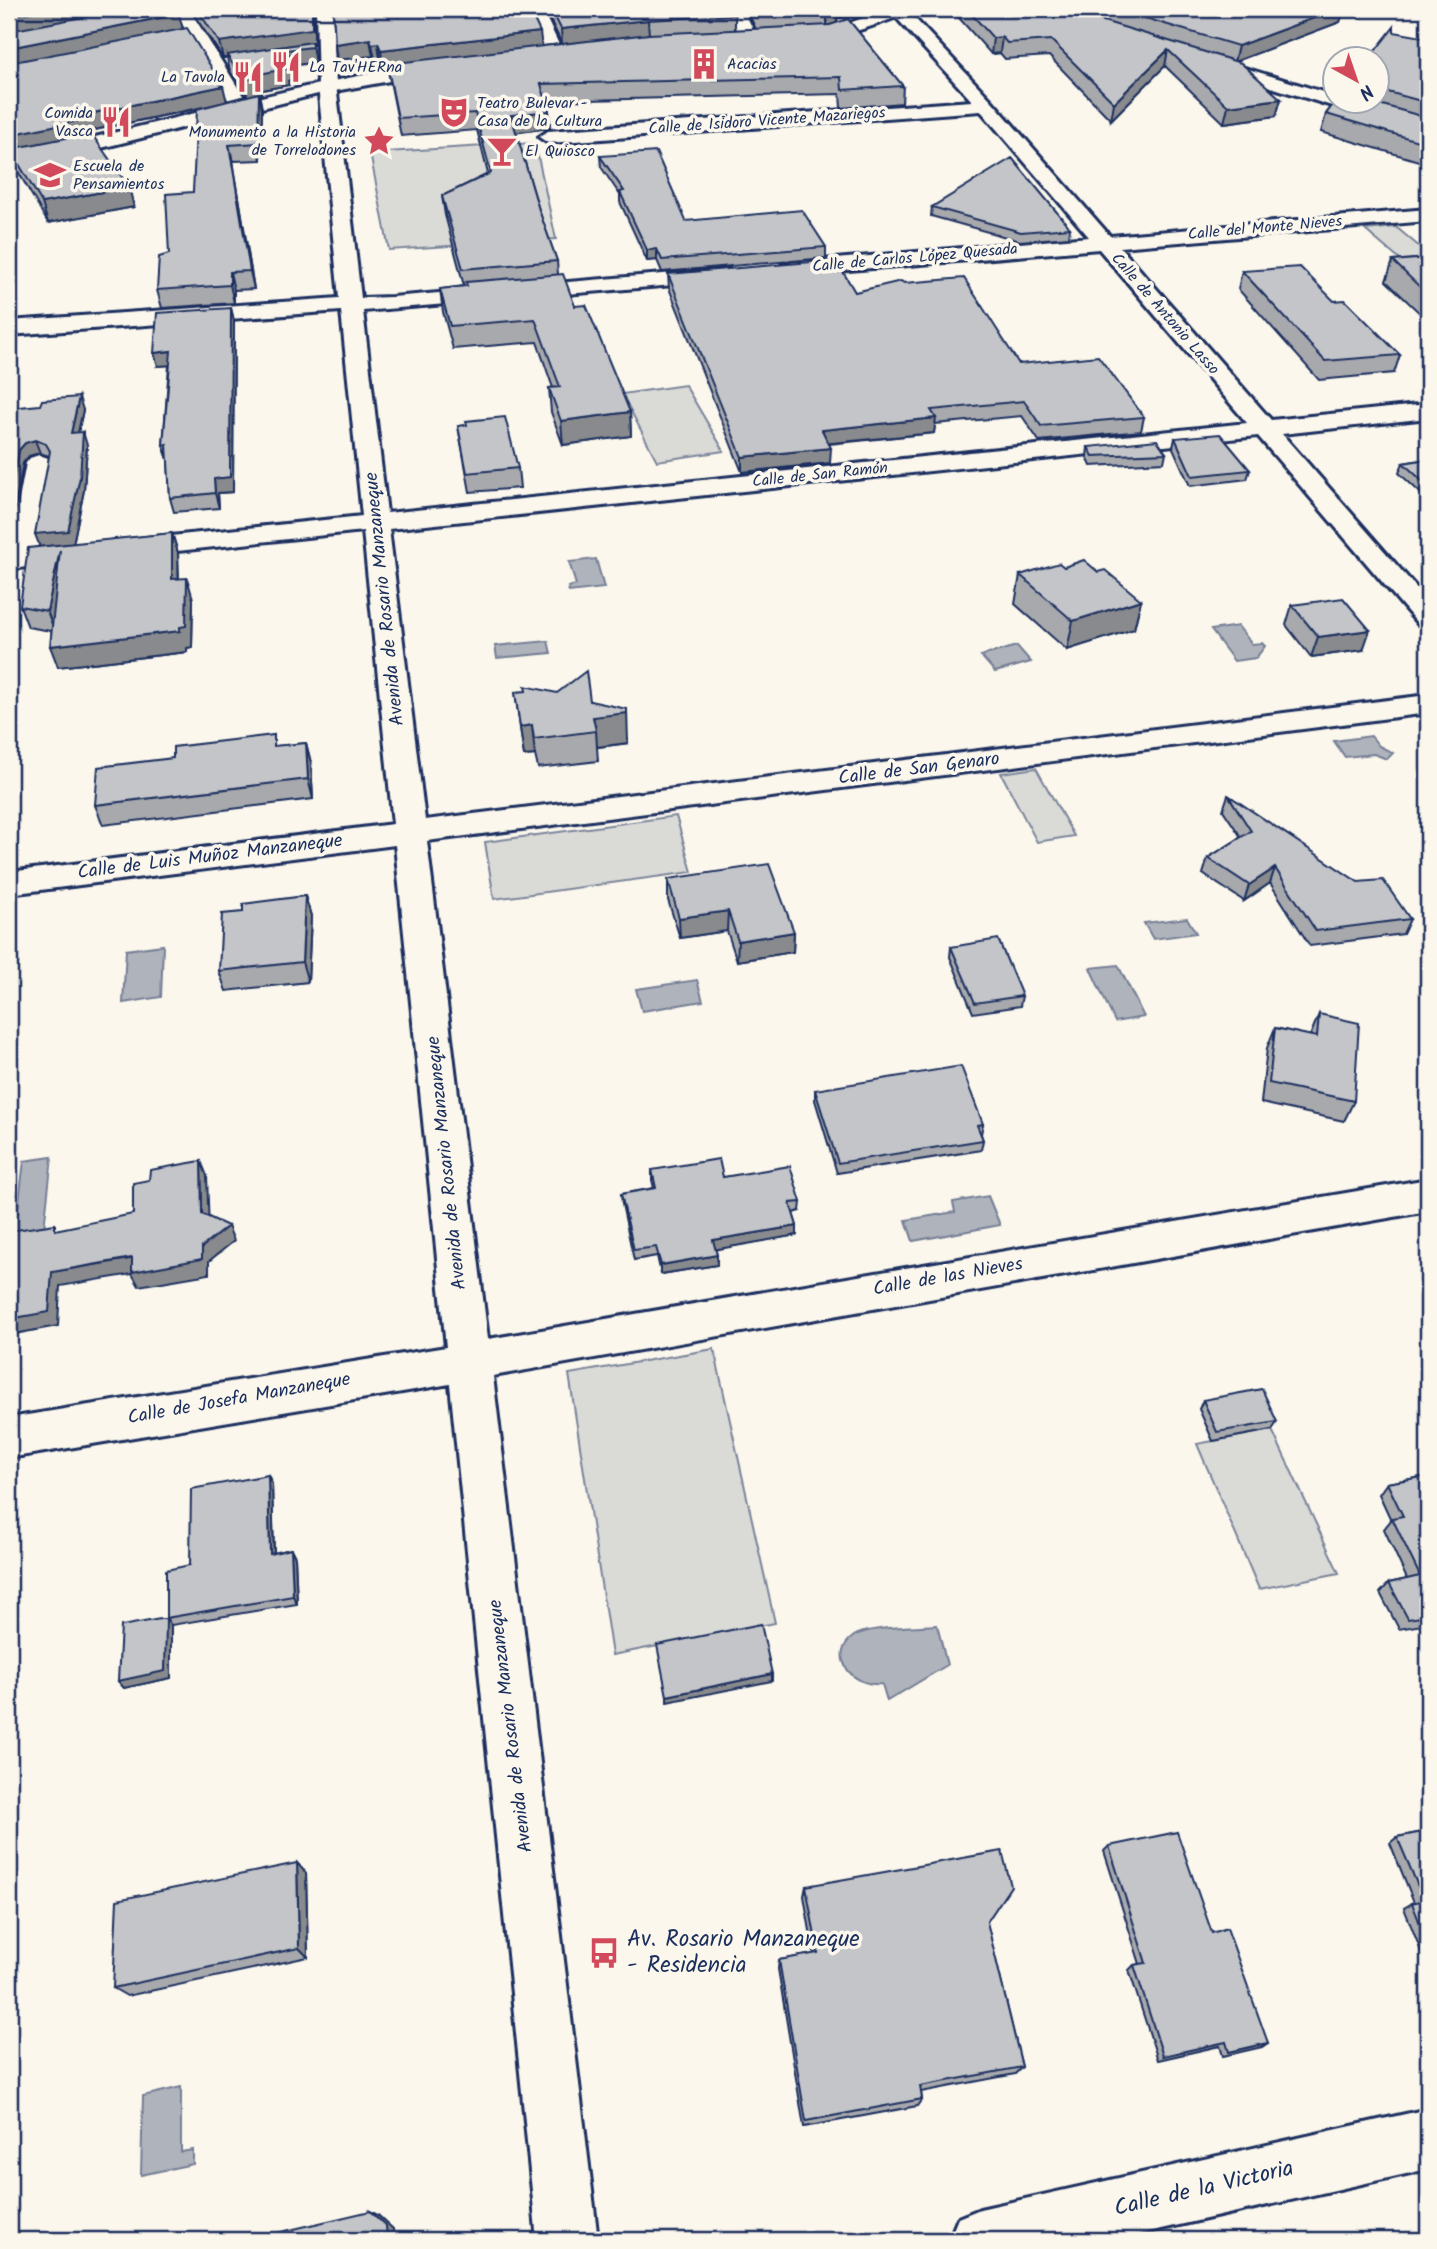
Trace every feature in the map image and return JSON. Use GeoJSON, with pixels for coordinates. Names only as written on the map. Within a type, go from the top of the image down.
{"type":"FeatureCollection","features":[{"type":"Feature","properties":{"kind":"street"},"geometry":{"type":"LineString","coordinates":[[181,9],[189,36],[241,107]]}},
{"type":"Feature","properties":{"kind":"street","name":"Avenida de Rosario Manzaneque"},"geometry":{"type":"LineString","coordinates":[[324,9],[327,85],[351,305],[568,2240]]}},
{"type":"Feature","properties":{"kind":"street"},"geometry":{"type":"LineString","coordinates":[[534,9],[555,53]]}},
{"type":"Feature","properties":{"kind":"street"},"geometry":{"type":"LineString","coordinates":[[735,9],[750,39]]}},
{"type":"Feature","properties":{"kind":"street"},"geometry":{"type":"LineString","coordinates":[[789,36],[829,34],[901,10]]}},
{"type":"Feature","properties":{"kind":"street","name":"Calle de Antonio Lasso"},"geometry":{"type":"LineString","coordinates":[[901,10],[1428,618]]}},
{"type":"Feature","properties":{"kind":"street"},"geometry":{"type":"LineString","coordinates":[[1194,57],[1428,131]]}},
{"type":"Feature","properties":{"kind":"street"},"geometry":{"type":"LineString","coordinates":[[9,161],[117,139],[373,75],[454,65]]}},
{"type":"Feature","properties":{"kind":"street","name":"Calle de Isidoro Vicente Mazariegos"},"geometry":{"type":"LineString","coordinates":[[548,136],[986,106]]}},
{"type":"Feature","properties":{"kind":"street","name":"Calle del Monte Nieves"},"geometry":{"type":"LineString","coordinates":[[1102,242],[1428,215]]}},
{"type":"Feature","properties":{"kind":"street","name":"Calle de Carlos López Quesada"},"geometry":{"type":"LineString","coordinates":[[768,271],[1102,242]]}},
{"type":"Feature","properties":{"kind":"street"},"geometry":{"type":"LineString","coordinates":[[9,328],[312,305],[351,305],[740,274]]}},
{"type":"Feature","properties":{"kind":"street","name":"Calle de San Ramón"},"geometry":{"type":"LineString","coordinates":[[15,560],[1428,411]]}},
{"type":"Feature","properties":{"kind":"street"},"geometry":{"type":"LineString","coordinates":[[15,560],[39,463]]}},
{"type":"Feature","properties":{"kind":"street","name":"Calle de San Genaro"},"geometry":{"type":"LineString","coordinates":[[411,832],[1428,704]]}},
{"type":"Feature","properties":{"kind":"street","name":"Calle de Luis Muñoz Manzaneque"},"geometry":{"type":"LineString","coordinates":[[9,883],[411,832]]}},
{"type":"Feature","properties":{"kind":"street","name":"Calle de las Nieves"},"geometry":{"type":"LineString","coordinates":[[469,1362],[559,1343],[1428,1195]]}},
{"type":"Feature","properties":{"kind":"street","name":"Calle de Josefa Manzaneque"},"geometry":{"type":"LineString","coordinates":[[9,1438],[469,1362]]}},
{"type":"Feature","properties":{"kind":"street","name":"Calle de la Victoria"},"geometry":{"type":"LineString","coordinates":[[980,2240],[1428,2139]]}},
{"type":"Feature","properties":{"kind":"shaded area"},"geometry":{"type":"Polygon","coordinates":[[[535,143],[556,239],[389,250],[370,153],[535,143]]]}},
{"type":"Feature","properties":{"kind":"shaded area"},"geometry":{"type":"Polygon","coordinates":[[[1396,227],[1428,254],[1428,258],[1400,260],[1365,230],[1396,227]]]}},
{"type":"Feature","properties":{"kind":"shaded area"},"geometry":{"type":"Polygon","coordinates":[[[685,385],[724,451],[657,461],[622,394],[685,385]]]}},
{"type":"Feature","properties":{"kind":"shaded area"},"geometry":{"type":"Polygon","coordinates":[[[596,559],[604,588],[569,592],[568,587],[576,585],[569,562],[596,559]]]}},
{"type":"Feature","properties":{"kind":"shaded area"},"geometry":{"type":"Polygon","coordinates":[[[1238,626],[1252,644],[1262,643],[1265,646],[1256,658],[1234,661],[1211,630],[1238,626]]]}},
{"type":"Feature","properties":{"kind":"shaded area"},"geometry":{"type":"Polygon","coordinates":[[[548,641],[551,653],[497,658],[495,646],[548,641]]]}},
{"type":"Feature","properties":{"kind":"shaded area"},"geometry":{"type":"Polygon","coordinates":[[[1017,646],[1031,662],[995,672],[981,656],[1017,646]]]}},
{"type":"Feature","properties":{"kind":"shaded area"},"geometry":{"type":"Polygon","coordinates":[[[1371,736],[1379,746],[1393,753],[1387,759],[1374,754],[1345,757],[1334,741],[1371,736]]]}},
{"type":"Feature","properties":{"kind":"shaded area"},"geometry":{"type":"Polygon","coordinates":[[[1036,768],[1074,836],[1037,842],[1001,773],[1036,768]]]}},
{"type":"Feature","properties":{"kind":"shaded area"},"geometry":{"type":"Polygon","coordinates":[[[676,816],[692,872],[494,899],[485,842],[676,816]]]}},
{"type":"Feature","properties":{"kind":"shaded area"},"geometry":{"type":"Polygon","coordinates":[[[1187,918],[1196,933],[1153,939],[1144,923],[1187,918]]]}},
{"type":"Feature","properties":{"kind":"shaded area"},"geometry":{"type":"Polygon","coordinates":[[[163,945],[161,997],[123,1003],[126,950],[163,945]]]}},
{"type":"Feature","properties":{"kind":"shaded area"},"geometry":{"type":"Polygon","coordinates":[[[1118,965],[1144,1017],[1115,1022],[1090,968],[1118,965]]]}},
{"type":"Feature","properties":{"kind":"shaded area"},"geometry":{"type":"Polygon","coordinates":[[[697,980],[703,1001],[642,1011],[636,989],[697,980]]]}},
{"type":"Feature","properties":{"kind":"shaded area"},"geometry":{"type":"Polygon","coordinates":[[[52,1157],[44,1229],[15,1233],[24,1161],[52,1157]]]}},
{"type":"Feature","properties":{"kind":"shaded area"},"geometry":{"type":"Polygon","coordinates":[[[988,1196],[1000,1225],[913,1241],[906,1220],[955,1212],[953,1202],[988,1196]]]}},
{"type":"Feature","properties":{"kind":"shaded area"},"geometry":{"type":"Polygon","coordinates":[[[714,1349],[775,1623],[612,1655],[569,1374],[714,1349]]]}},
{"type":"Feature","properties":{"kind":"shaded area"},"geometry":{"type":"Polygon","coordinates":[[[1272,1430],[1339,1573],[1259,1589],[1197,1444],[1272,1430]]]}},
{"type":"Feature","properties":{"kind":"shaded area"},"geometry":{"type":"Polygon","coordinates":[[[937,1625],[947,1665],[887,1701],[882,1684],[860,1680],[846,1668],[843,1652],[846,1643],[854,1636],[882,1629],[937,1625]]]}},
{"type":"Feature","properties":{"kind":"shaded area"},"geometry":{"type":"Polygon","coordinates":[[[181,2087],[181,2152],[193,2150],[193,2164],[141,2175],[143,2096],[181,2087]]]}},
{"type":"Feature","properties":{"kind":"building"},"geometry":{"type":"Polygon","coordinates":[[[9,9],[47,9],[9,16],[9,9]]]}},
{"type":"Feature","properties":{"kind":"building"},"geometry":{"type":"Polygon","coordinates":[[[126,9],[176,9],[179,14],[9,48],[9,31],[126,9]]]}},
{"type":"Feature","properties":{"kind":"building"},"geometry":{"type":"Polygon","coordinates":[[[197,9],[312,9],[312,29],[219,42],[197,9]]]}},
{"type":"Feature","properties":{"kind":"building"},"geometry":{"type":"Polygon","coordinates":[[[333,9],[529,9],[540,32],[381,50],[378,43],[372,44],[370,39],[335,44],[333,9]]]}},
{"type":"Feature","properties":{"kind":"building"},"geometry":{"type":"Polygon","coordinates":[[[551,9],[732,9],[735,15],[561,29],[551,9]]]}},
{"type":"Feature","properties":{"kind":"building"},"geometry":{"type":"Polygon","coordinates":[[[754,9],[833,9],[757,14],[754,9]]]}},
{"type":"Feature","properties":{"kind":"building"},"geometry":{"type":"Polygon","coordinates":[[[967,9],[1064,9],[1241,63],[1281,99],[1228,106],[1168,50],[1114,103],[1051,40],[1007,43],[1002,37],[993,38],[967,9]]]}},
{"type":"Feature","properties":{"kind":"building"},"geometry":{"type":"Polygon","coordinates":[[[1115,9],[1338,9],[1238,46],[1115,9]]]}},
{"type":"Feature","properties":{"kind":"building"},"geometry":{"type":"Polygon","coordinates":[[[848,19],[903,86],[842,90],[841,77],[541,84],[549,111],[511,115],[557,261],[463,269],[442,196],[491,173],[475,113],[398,118],[387,64],[649,34],[830,25],[848,19]]]}},
{"type":"Feature","properties":{"kind":"building"},"geometry":{"type":"Polygon","coordinates":[[[1394,27],[1394,32],[1428,38],[1428,103],[1392,93],[1392,46],[1379,46],[1394,27]]]}},
{"type":"Feature","properties":{"kind":"building"},"geometry":{"type":"Polygon","coordinates":[[[187,28],[223,86],[79,116],[82,120],[9,135],[9,63],[187,28]]]}},
{"type":"Feature","properties":{"kind":"building"},"geometry":{"type":"Polygon","coordinates":[[[312,42],[312,47],[286,50],[294,61],[284,65],[286,69],[259,74],[259,77],[244,81],[227,55],[312,42]]]}},
{"type":"Feature","properties":{"kind":"building"},"geometry":{"type":"Polygon","coordinates":[[[259,93],[258,143],[229,145],[250,271],[230,272],[230,285],[157,290],[159,257],[169,254],[166,194],[193,192],[197,109],[259,93]]]}},
{"type":"Feature","properties":{"kind":"building"},"geometry":{"type":"Polygon","coordinates":[[[1392,108],[1428,118],[1428,144],[1333,116],[1392,116],[1392,108]]]}},
{"type":"Feature","properties":{"kind":"building"},"geometry":{"type":"Polygon","coordinates":[[[91,133],[129,187],[42,203],[10,149],[91,133]]]}},
{"type":"Feature","properties":{"kind":"building"},"geometry":{"type":"Polygon","coordinates":[[[656,152],[686,221],[802,210],[826,247],[662,260],[657,249],[647,250],[620,192],[624,191],[600,156],[656,152]]]}},
{"type":"Feature","properties":{"kind":"building"},"geometry":{"type":"Polygon","coordinates":[[[1012,158],[1070,228],[1021,232],[932,207],[1012,158]]]}},
{"type":"Feature","properties":{"kind":"building"},"geometry":{"type":"Polygon","coordinates":[[[1428,258],[1428,295],[1393,261],[1428,258]]]}},
{"type":"Feature","properties":{"kind":"building"},"geometry":{"type":"Polygon","coordinates":[[[836,260],[855,292],[901,281],[904,283],[964,278],[1019,364],[1098,356],[1144,417],[1041,426],[1024,401],[931,410],[936,418],[822,430],[831,448],[742,457],[668,274],[836,260]]]}},
{"type":"Feature","properties":{"kind":"building"},"geometry":{"type":"Polygon","coordinates":[[[1300,267],[1334,301],[1345,300],[1400,355],[1325,361],[1242,271],[1300,267]]]}},
{"type":"Feature","properties":{"kind":"building"},"geometry":{"type":"Polygon","coordinates":[[[563,274],[575,306],[586,305],[630,412],[561,421],[549,388],[560,387],[535,319],[450,326],[440,289],[467,286],[466,282],[563,274]]]}},
{"type":"Feature","properties":{"kind":"building"},"geometry":{"type":"Polygon","coordinates":[[[231,308],[230,477],[214,479],[215,493],[170,498],[167,444],[163,445],[171,351],[154,353],[157,313],[231,308]]]}},
{"type":"Feature","properties":{"kind":"building"},"geometry":{"type":"Polygon","coordinates":[[[79,397],[71,433],[83,432],[80,477],[68,531],[35,534],[50,451],[46,444],[35,440],[25,443],[19,450],[9,501],[9,408],[40,405],[42,400],[79,397]]]}},
{"type":"Feature","properties":{"kind":"building"},"geometry":{"type":"Polygon","coordinates":[[[505,417],[518,468],[467,473],[458,426],[467,425],[466,421],[505,417]]]}},
{"type":"Feature","properties":{"kind":"building"},"geometry":{"type":"Polygon","coordinates":[[[1220,434],[1250,470],[1192,476],[1175,438],[1220,434]]]}},
{"type":"Feature","properties":{"kind":"building"},"geometry":{"type":"Polygon","coordinates":[[[1157,440],[1166,453],[1093,456],[1088,447],[1157,440]]]}},
{"type":"Feature","properties":{"kind":"building"},"geometry":{"type":"Polygon","coordinates":[[[1428,459],[1428,486],[1403,463],[1428,459]]]}},
{"type":"Feature","properties":{"kind":"building"},"geometry":{"type":"Polygon","coordinates":[[[172,533],[172,579],[187,578],[186,626],[180,627],[180,631],[50,646],[60,550],[47,611],[20,606],[28,548],[172,533]]]}},
{"type":"Feature","properties":{"kind":"building"},"geometry":{"type":"Polygon","coordinates":[[[1084,560],[1098,572],[1105,570],[1141,600],[1073,621],[1020,575],[1059,563],[1064,567],[1084,560]]]}},
{"type":"Feature","properties":{"kind":"building"},"geometry":{"type":"Polygon","coordinates":[[[1343,598],[1370,630],[1318,637],[1292,605],[1343,598]]]}},
{"type":"Feature","properties":{"kind":"building"},"geometry":{"type":"Polygon","coordinates":[[[586,671],[590,701],[627,709],[627,713],[593,717],[596,731],[534,739],[532,725],[520,727],[515,692],[526,691],[525,686],[557,693],[586,671]]]}},
{"type":"Feature","properties":{"kind":"building"},"geometry":{"type":"Polygon","coordinates":[[[274,735],[274,746],[306,743],[308,779],[95,805],[98,767],[173,758],[173,747],[274,735]]]}},
{"type":"Feature","properties":{"kind":"building"},"geometry":{"type":"Polygon","coordinates":[[[1228,795],[1358,882],[1383,880],[1410,919],[1316,931],[1275,868],[1249,885],[1208,858],[1251,831],[1228,795]]]}},
{"type":"Feature","properties":{"kind":"building"},"geometry":{"type":"Polygon","coordinates":[[[769,864],[794,932],[738,941],[728,911],[679,918],[668,879],[769,864]]]}},
{"type":"Feature","properties":{"kind":"building"},"geometry":{"type":"Polygon","coordinates":[[[305,896],[302,962],[219,971],[222,914],[243,912],[243,904],[305,896]]]}},
{"type":"Feature","properties":{"kind":"building"},"geometry":{"type":"Polygon","coordinates":[[[998,939],[1022,996],[975,1003],[951,947],[998,939]]]}},
{"type":"Feature","properties":{"kind":"building"},"geometry":{"type":"Polygon","coordinates":[[[1319,1014],[1359,1023],[1354,1101],[1269,1083],[1275,1028],[1317,1037],[1319,1014]]]}},
{"type":"Feature","properties":{"kind":"building"},"geometry":{"type":"Polygon","coordinates":[[[961,1066],[983,1124],[977,1125],[983,1140],[838,1163],[815,1090],[961,1066]]]}},
{"type":"Feature","properties":{"kind":"building"},"geometry":{"type":"Polygon","coordinates":[[[719,1159],[723,1177],[790,1166],[801,1202],[790,1203],[797,1226],[713,1240],[717,1255],[661,1265],[656,1247],[634,1250],[621,1194],[656,1188],[652,1170],[719,1159]]]}},
{"type":"Feature","properties":{"kind":"building"},"geometry":{"type":"Polygon","coordinates":[[[201,1161],[202,1214],[228,1226],[202,1247],[202,1259],[132,1272],[132,1258],[52,1272],[49,1312],[9,1319],[9,1231],[55,1224],[55,1230],[133,1214],[133,1183],[149,1180],[150,1170],[201,1161]]]}},
{"type":"Feature","properties":{"kind":"building"},"geometry":{"type":"Polygon","coordinates":[[[1262,1389],[1277,1422],[1217,1432],[1203,1400],[1262,1389]]]}},
{"type":"Feature","properties":{"kind":"building"},"geometry":{"type":"Polygon","coordinates":[[[268,1475],[270,1554],[291,1549],[293,1596],[166,1618],[166,1570],[190,1565],[191,1489],[268,1475]]]}},
{"type":"Feature","properties":{"kind":"building"},"geometry":{"type":"Polygon","coordinates":[[[1428,1476],[1428,1616],[1408,1619],[1389,1583],[1420,1576],[1392,1518],[1403,1516],[1387,1483],[1428,1476]]]}},
{"type":"Feature","properties":{"kind":"building"},"geometry":{"type":"Polygon","coordinates":[[[166,1618],[165,1671],[118,1681],[121,1626],[166,1618]]]}},
{"type":"Feature","properties":{"kind":"building"},"geometry":{"type":"Polygon","coordinates":[[[761,1624],[772,1674],[667,1696],[657,1645],[761,1624]]]}},
{"type":"Feature","properties":{"kind":"building"},"geometry":{"type":"Polygon","coordinates":[[[1428,1831],[1428,1944],[1412,1903],[1424,1900],[1397,1837],[1428,1831]]]}},
{"type":"Feature","properties":{"kind":"building"},"geometry":{"type":"Polygon","coordinates":[[[1177,1832],[1212,1933],[1227,1928],[1268,2043],[1229,2052],[1226,2042],[1163,2056],[1134,1965],[1146,1963],[1109,1846],[1177,1832]]]}},
{"type":"Feature","properties":{"kind":"building"},"geometry":{"type":"Polygon","coordinates":[[[1002,1851],[1011,1886],[987,1922],[1022,2067],[920,2086],[922,2099],[806,2121],[779,1960],[818,1953],[806,1886],[1002,1851]]]}},
{"type":"Feature","properties":{"kind":"building"},"geometry":{"type":"Polygon","coordinates":[[[297,1863],[299,1948],[113,1988],[117,1900],[297,1863]]]}},
{"type":"Feature","properties":{"kind":"building"},"geometry":{"type":"Polygon","coordinates":[[[370,2211],[386,2226],[387,2240],[247,2240],[370,2211]]]}},
{"type":"Feature","properties":{"kind":"place","name":"Acacias"},"geometry":{"type":"Point","coordinates":[704,64]}},
{"type":"Feature","properties":{"kind":"place","name":"La Tav'HERna"},"geometry":{"type":"Point","coordinates":[286,67]}},
{"type":"Feature","properties":{"kind":"place","name":"La Tavola"},"geometry":{"type":"Point","coordinates":[248,77]}},
{"type":"Feature","properties":{"kind":"place","name":"Teatro Bulevar - Casa de la Cultura"},"geometry":{"type":"Point","coordinates":[454,112]}},
{"type":"Feature","properties":{"kind":"place","name":"Comida Vasca"},"geometry":{"type":"Point","coordinates":[116,122]}},
{"type":"Feature","properties":{"kind":"place","name":"Monumento a la Historia de Torrelodones"},"geometry":{"type":"Point","coordinates":[379,141]}},
{"type":"Feature","properties":{"kind":"place","name":"El Quiosco"},"geometry":{"type":"Point","coordinates":[502,151]}},
{"type":"Feature","properties":{"kind":"place","name":"Escuela de Pensamientos"},"geometry":{"type":"Point","coordinates":[50,175]}},
{"type":"Feature","properties":{"kind":"place","name":"Av. Rosario Manzaneque - Residencia"},"geometry":{"type":"Point","coordinates":[604,1953]}}]}
